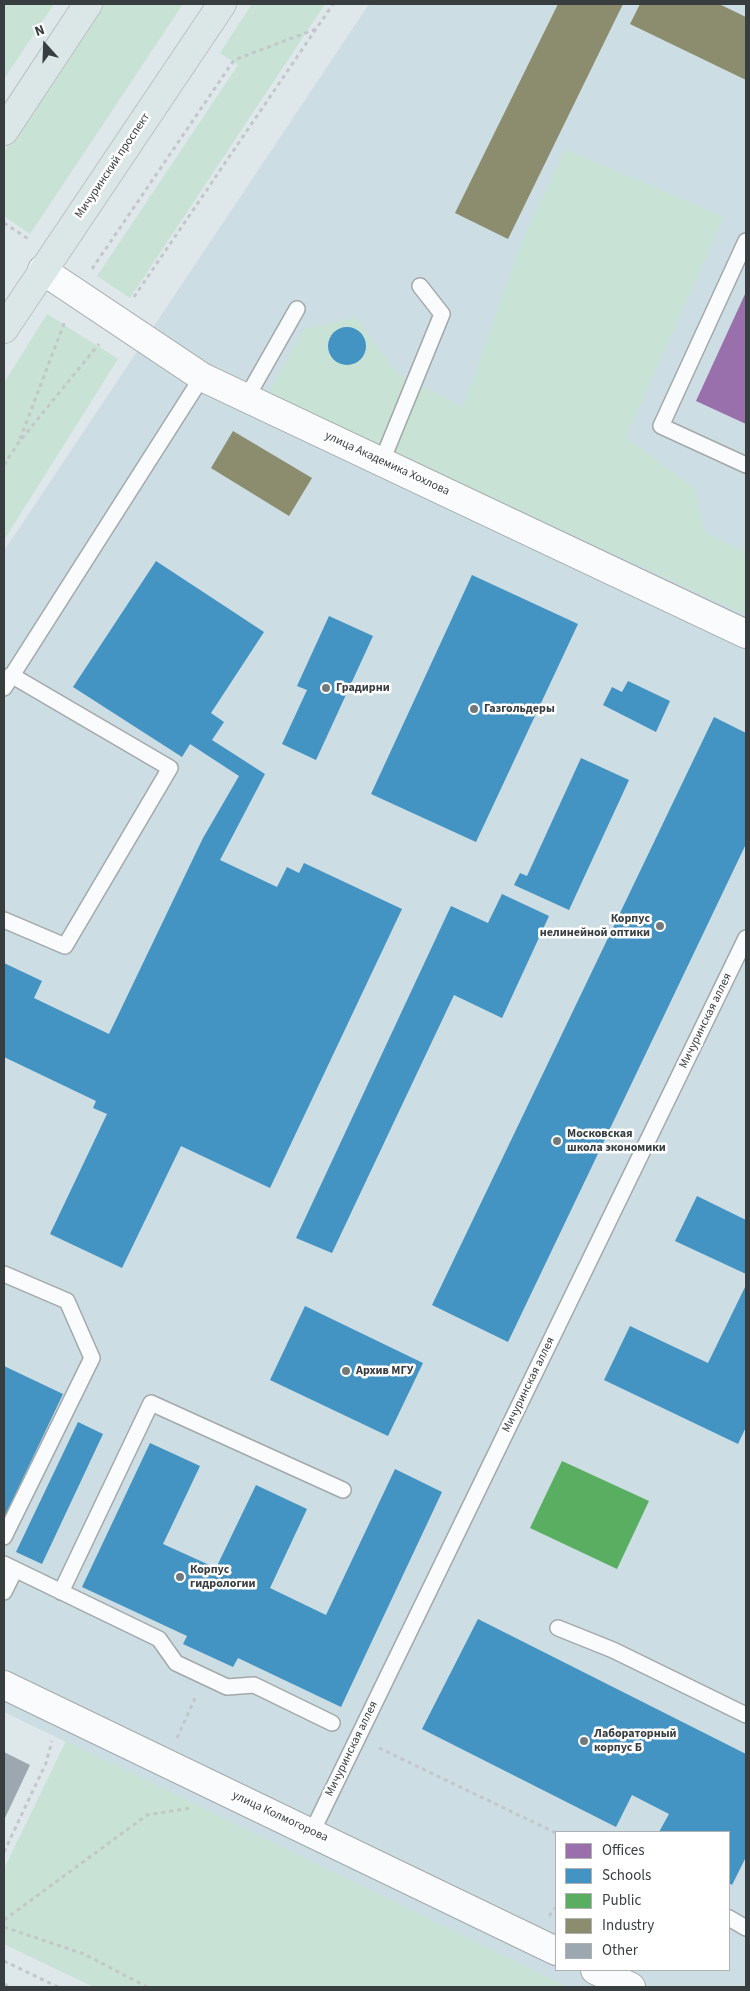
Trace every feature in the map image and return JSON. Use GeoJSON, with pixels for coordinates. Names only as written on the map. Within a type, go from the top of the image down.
{"type":"FeatureCollection","features":[{"type":"Feature","properties":{"kind":"main road"},"geometry":{"type":"LineString","coordinates":[[4,132],[88,4]]}},
{"type":"Feature","properties":{"kind":"main road","name":"Мичуринский проспект"},"geometry":{"type":"LineString","coordinates":[[4,329],[222,4]]}},
{"type":"Feature","properties":{"kind":"street","name":"улица Академика Хохлова"},"geometry":{"type":"LineString","coordinates":[[42,270],[202,378],[247,397],[746,634]]}},
{"type":"Feature","properties":{"kind":"street","name":"улица Колмогорова"},"geometry":{"type":"LineString","coordinates":[[4,1685],[555,1951]]}},
{"type":"Feature","properties":{"kind":"street"},"geometry":{"type":"LineString","coordinates":[[597,1971],[631,1987]]}},
{"type":"Feature","properties":{"kind":"lane"},"geometry":{"type":"LineString","coordinates":[[746,241],[661,426],[746,465]]}},
{"type":"Feature","properties":{"kind":"lane"},"geometry":{"type":"LineString","coordinates":[[382,461],[442,314],[420,286]]}},
{"type":"Feature","properties":{"kind":"lane"},"geometry":{"type":"LineString","coordinates":[[247,397],[297,309]]}},
{"type":"Feature","properties":{"kind":"lane"},"geometry":{"type":"LineString","coordinates":[[4,920],[65,946],[170,768],[8,682],[202,378]]}},
{"type":"Feature","properties":{"kind":"lane","name":"Мичуринская аллея"},"geometry":{"type":"LineString","coordinates":[[312,1832],[746,938]]}},
{"type":"Feature","properties":{"kind":"lane"},"geometry":{"type":"LineString","coordinates":[[4,1274],[66,1301],[92,1358],[4,1537]]}},
{"type":"Feature","properties":{"kind":"lane"},"geometry":{"type":"LineString","coordinates":[[61,1592],[151,1403],[343,1490]]}},
{"type":"Feature","properties":{"kind":"lane"},"geometry":{"type":"LineString","coordinates":[[4,1592],[9,1567],[159,1639],[176,1663],[227,1687],[254,1685],[332,1723]]}},
{"type":"Feature","properties":{"kind":"lane"},"geometry":{"type":"LineString","coordinates":[[558,1628],[613,1650],[746,1715]]}},
{"type":"Feature","properties":{"kind":"lane"},"geometry":{"type":"LineString","coordinates":[[730,1919],[746,1928]]}},
{"type":"Feature","properties":{"kind":"path"},"geometry":{"type":"LineString","coordinates":[[4,465],[19,442],[118,321],[333,4]]}},
{"type":"Feature","properties":{"kind":"path"},"geometry":{"type":"LineString","coordinates":[[19,442],[76,293],[234,60],[316,29]]}},
{"type":"Feature","properties":{"kind":"path"},"geometry":{"type":"LineString","coordinates":[[4,223],[35,243]]}},
{"type":"Feature","properties":{"kind":"path"},"geometry":{"type":"LineString","coordinates":[[177,1739],[205,1677]]}},
{"type":"Feature","properties":{"kind":"path"},"geometry":{"type":"LineString","coordinates":[[4,1852],[46,1763],[54,1730],[62,1713]]}},
{"type":"Feature","properties":{"kind":"path"},"geometry":{"type":"LineString","coordinates":[[403,1758],[555,1833]]}},
{"type":"Feature","properties":{"kind":"path"},"geometry":{"type":"LineString","coordinates":[[4,1920],[147,1815],[194,1807]]}},
{"type":"Feature","properties":{"kind":"path"},"geometry":{"type":"LineString","coordinates":[[4,1927],[84,1954],[147,1987]]}},
{"type":"Feature","properties":{"kind":"path"},"geometry":{"type":"LineString","coordinates":[[4,1961],[58,1987]]}},
{"type":"Feature","properties":{"kind":"path"},"geometry":{"type":"LineString","coordinates":[[4,1984],[12,1987]]}},
{"type":"Feature","properties":{"kind":"shaded area"},"geometry":{"type":"Polygon","coordinates":[[[369,4],[746,4],[746,1987],[94,1987],[4,1944],[4,1869],[66,1742],[4,1712],[4,551],[369,4]]]}},
{"type":"Feature","properties":{"kind":"green space"},"geometry":{"type":"Polygon","coordinates":[[[4,4],[54,4],[4,79],[4,4]]]}},
{"type":"Feature","properties":{"kind":"green space"},"geometry":{"type":"Polygon","coordinates":[[[102,4],[183,4],[30,234],[4,216],[4,152],[102,4]]]}},
{"type":"Feature","properties":{"kind":"green space"},"geometry":{"type":"Polygon","coordinates":[[[252,4],[325,4],[130,298],[97,276],[238,65],[220,53],[252,4]]]}},
{"type":"Feature","properties":{"kind":"green space"},"geometry":{"type":"Polygon","coordinates":[[[565,149],[724,217],[626,437],[694,488],[705,532],[746,553],[746,615],[268,394],[304,329],[356,317],[397,373],[463,407],[522,241],[565,149]]]}},
{"type":"Feature","properties":{"kind":"green space"},"geometry":{"type":"Polygon","coordinates":[[[47,314],[118,359],[4,540],[4,383],[47,314]]]}},
{"type":"Feature","properties":{"kind":"green space"},"geometry":{"type":"Polygon","coordinates":[[[66,1741],[568,1987],[94,1987],[4,1944],[4,1869],[66,1741]]]}},
{"type":"Feature","properties":{"kind":"building: Offices"},"geometry":{"type":"Polygon","coordinates":[[[746,292],[746,424],[696,401],[746,292]]]}},
{"type":"Feature","properties":{"kind":"building: Schools"},"geometry":{"type":"Polygon","coordinates":[[[347,327],[361,332],[366,346],[361,360],[347,365],[333,360],[328,346],[333,332],[347,327]]]}},
{"type":"Feature","properties":{"kind":"building: Schools"},"geometry":{"type":"Polygon","coordinates":[[[156,561],[264,632],[211,713],[224,722],[212,740],[265,774],[220,860],[277,887],[287,867],[299,873],[304,863],[402,909],[270,1188],[181,1146],[122,1268],[50,1234],[107,1114],[93,1108],[96,1101],[4,1057],[4,963],[42,981],[34,998],[109,1034],[203,838],[239,776],[190,744],[182,757],[73,687],[156,561]]]}},
{"type":"Feature","properties":{"kind":"building: Schools","name":"Газгольдеры"},"geometry":{"type":"Polygon","coordinates":[[[472,575],[578,624],[476,842],[371,794],[472,575]]]}},
{"type":"Feature","properties":{"kind":"building: Schools","name":"Градирни"},"geometry":{"type":"Polygon","coordinates":[[[329,616],[373,636],[316,760],[282,744],[307,690],[297,686],[329,616]]]}},
{"type":"Feature","properties":{"kind":"building: Schools"},"geometry":{"type":"Polygon","coordinates":[[[628,681],[670,701],[656,732],[603,705],[612,687],[622,692],[628,681]]]}},
{"type":"Feature","properties":{"kind":"building: Schools"},"geometry":{"type":"Polygon","coordinates":[[[714,717],[746,733],[746,844],[508,1342],[432,1305],[714,717]]]}},
{"type":"Feature","properties":{"kind":"building: Schools"},"geometry":{"type":"Polygon","coordinates":[[[581,758],[629,780],[569,910],[514,885],[520,873],[527,876],[581,758]]]}},
{"type":"Feature","properties":{"kind":"building: Schools"},"geometry":{"type":"Polygon","coordinates":[[[502,894],[549,916],[502,1018],[454,995],[332,1253],[296,1238],[451,906],[488,923],[502,894]]]}},
{"type":"Feature","properties":{"kind":"building: Schools"},"geometry":{"type":"Polygon","coordinates":[[[697,1196],[746,1220],[746,1274],[675,1241],[697,1196]]]}},
{"type":"Feature","properties":{"kind":"building: Schools"},"geometry":{"type":"Polygon","coordinates":[[[746,1285],[746,1427],[738,1444],[604,1380],[630,1326],[708,1363],[746,1285]]]}},
{"type":"Feature","properties":{"kind":"building: Schools","name":"Архив МГУ"},"geometry":{"type":"Polygon","coordinates":[[[305,1306],[423,1363],[388,1436],[270,1380],[305,1306]]]}},
{"type":"Feature","properties":{"kind":"building: Schools"},"geometry":{"type":"Polygon","coordinates":[[[4,1366],[63,1394],[4,1518],[4,1366]]]}},
{"type":"Feature","properties":{"kind":"building: Schools"},"geometry":{"type":"Polygon","coordinates":[[[78,1422],[103,1434],[42,1564],[16,1552],[78,1422]]]}},
{"type":"Feature","properties":{"kind":"building: Schools","name":"Корпус гидрологии"},"geometry":{"type":"Polygon","coordinates":[[[150,1443],[200,1466],[163,1544],[216,1568],[256,1485],[307,1509],[270,1588],[326,1615],[395,1469],[442,1492],[341,1707],[238,1658],[233,1667],[183,1644],[187,1636],[82,1587],[150,1443]]]}},
{"type":"Feature","properties":{"kind":"building: Schools","name":"Лабораторный корпус Б"},"geometry":{"type":"Polygon","coordinates":[[[478,1619],[746,1754],[746,1857],[732,1885],[730,1884],[730,1831],[660,1831],[669,1814],[632,1795],[616,1827],[422,1729],[478,1619]]]}},
{"type":"Feature","properties":{"kind":"building: Public"},"geometry":{"type":"Polygon","coordinates":[[[562,1461],[649,1501],[617,1569],[530,1528],[562,1461]]]}},
{"type":"Feature","properties":{"kind":"building: Industry"},"geometry":{"type":"Polygon","coordinates":[[[558,4],[623,4],[508,239],[455,213],[558,4]]]}},
{"type":"Feature","properties":{"kind":"building: Industry"},"geometry":{"type":"Polygon","coordinates":[[[640,4],[719,4],[746,17],[746,80],[630,24],[640,4]]]}},
{"type":"Feature","properties":{"kind":"building: Industry"},"geometry":{"type":"Polygon","coordinates":[[[233,431],[312,478],[289,516],[211,468],[233,431]]]}},
{"type":"Feature","properties":{"kind":"building: Other"},"geometry":{"type":"Polygon","coordinates":[[[4,1752],[30,1765],[4,1820],[4,1752]]]}},
{"type":"Feature","properties":{"kind":"place","name":"Градирни"},"geometry":{"type":"Point","coordinates":[326,688]}},
{"type":"Feature","properties":{"kind":"place","name":"Газгольдеры"},"geometry":{"type":"Point","coordinates":[474,709]}},
{"type":"Feature","properties":{"kind":"place","name":"Корпус нелинейной оптики"},"geometry":{"type":"Point","coordinates":[660,926]}},
{"type":"Feature","properties":{"kind":"place","name":"Московская школа экономики"},"geometry":{"type":"Point","coordinates":[557,1141]}},
{"type":"Feature","properties":{"kind":"place","name":"Архив МГУ"},"geometry":{"type":"Point","coordinates":[346,1371]}},
{"type":"Feature","properties":{"kind":"place","name":"Корпус гидрологии"},"geometry":{"type":"Point","coordinates":[180,1577]}},
{"type":"Feature","properties":{"kind":"place","name":"Лабораторный корпус Б"},"geometry":{"type":"Point","coordinates":[584,1741]}}]}
